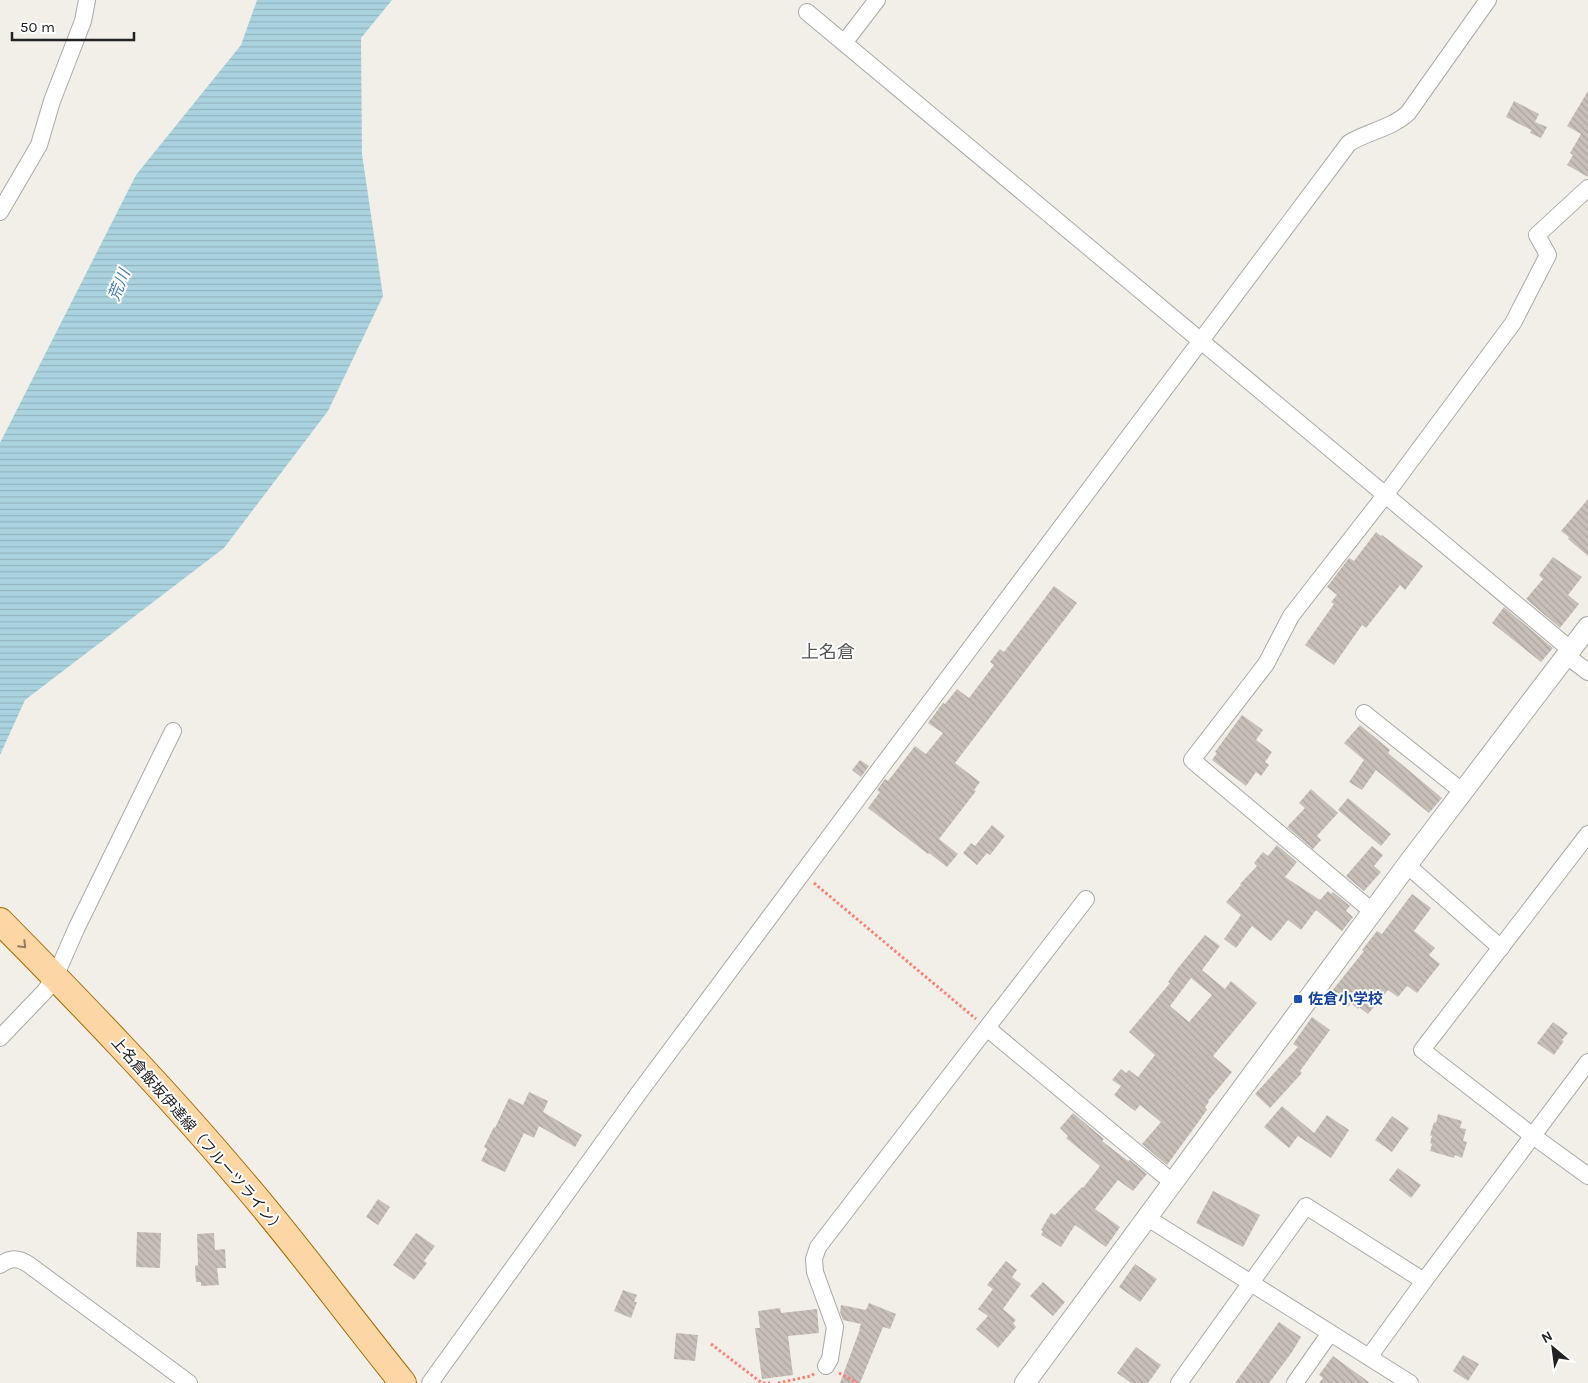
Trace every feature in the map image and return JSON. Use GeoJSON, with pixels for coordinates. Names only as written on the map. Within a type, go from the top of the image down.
{"type":"FeatureCollection","features":[{"type":"Feature","properties":{"kind":"main road","name":"上名倉飯坂伊達線（フルーツライン）"},"geometry":{"type":"LineString","coordinates":[[0,921],[45,978],[221,1180],[383,1383]]}},
{"type":"Feature","properties":{"kind":"main road","name":"上名倉飯坂伊達線（フルーツライン）"},"geometry":{"type":"LineString","coordinates":[[0,946],[45,978],[167,1095],[241,1180],[403,1383]]}},
{"type":"Feature","properties":{"kind":"street"},"geometry":{"type":"LineString","coordinates":[[0,212],[39,145],[52,100],[83,21],[87,0]]}},
{"type":"Feature","properties":{"kind":"street"},"geometry":{"type":"LineString","coordinates":[[844,43],[877,0]]}},
{"type":"Feature","properties":{"kind":"street"},"geometry":{"type":"LineString","coordinates":[[430,1383],[638,1094],[1349,144],[1402,119],[1408,113],[1488,0]]}},
{"type":"Feature","properties":{"kind":"street"},"geometry":{"type":"LineString","coordinates":[[807,12],[1201,342],[1386,494],[1569,653],[1588,672]]}},
{"type":"Feature","properties":{"kind":"street"},"geometry":{"type":"LineString","coordinates":[[1372,912],[1192,760],[1266,664],[1291,616],[1386,494],[1513,323],[1548,255],[1537,235],[1588,188]]}},
{"type":"Feature","properties":{"kind":"street"},"geometry":{"type":"LineString","coordinates":[[1025,1383],[1407,865],[1588,628]]}},
{"type":"Feature","properties":{"kind":"street"},"geometry":{"type":"LineString","coordinates":[[1364,712],[1463,792]]}},
{"type":"Feature","properties":{"kind":"street"},"geometry":{"type":"LineString","coordinates":[[0,1038],[45,978],[77,927],[173,731]]}},
{"type":"Feature","properties":{"kind":"street"},"geometry":{"type":"LineString","coordinates":[[1588,834],[1422,1050],[1588,1176]]}},
{"type":"Feature","properties":{"kind":"street"},"geometry":{"type":"LineString","coordinates":[[1407,865],[1500,948]]}},
{"type":"Feature","properties":{"kind":"street"},"geometry":{"type":"LineString","coordinates":[[826,1366],[830,1359],[835,1327],[815,1272],[814,1259],[818,1247],[1086,899]]}},
{"type":"Feature","properties":{"kind":"street"},"geometry":{"type":"LineString","coordinates":[[987,1028],[1172,1182]]}},
{"type":"Feature","properties":{"kind":"street"},"geometry":{"type":"LineString","coordinates":[[1369,1357],[1588,1062]]}},
{"type":"Feature","properties":{"kind":"street"},"geometry":{"type":"LineString","coordinates":[[1179,1383],[1306,1206],[1424,1281]]}},
{"type":"Feature","properties":{"kind":"street"},"geometry":{"type":"LineString","coordinates":[[1146,1217],[1410,1383]]}},
{"type":"Feature","properties":{"kind":"street"},"geometry":{"type":"LineString","coordinates":[[0,1266],[12,1259],[20,1259],[189,1383]]}},
{"type":"Feature","properties":{"kind":"street"},"geometry":{"type":"LineString","coordinates":[[1295,1383],[1330,1333]]}},
{"type":"Feature","properties":{"kind":"path"},"geometry":{"type":"LineString","coordinates":[[802,873],[987,1028]]}},
{"type":"Feature","properties":{"kind":"path"},"geometry":{"type":"LineString","coordinates":[[711,1344],[762,1383],[770,1383]]}},
{"type":"Feature","properties":{"kind":"water","name":"荒川"},"geometry":{"type":"Polygon","coordinates":[[[257,0],[392,0],[361,38],[362,154],[383,296],[328,411],[224,548],[25,700],[0,755],[0,443],[136,175],[241,45],[257,0]]]}},
{"type":"Feature","properties":{"kind":"building"},"geometry":{"type":"Polygon","coordinates":[[[1588,91],[1588,177],[1567,165],[1573,155],[1570,153],[1581,134],[1567,126],[1588,91]]]}},
{"type":"Feature","properties":{"kind":"building"},"geometry":{"type":"Polygon","coordinates":[[[1514,101],[1539,114],[1535,122],[1547,127],[1541,138],[1530,133],[1533,126],[1531,130],[1506,117],[1514,101]]]}},
{"type":"Feature","properties":{"kind":"building"},"geometry":{"type":"Polygon","coordinates":[[[1588,499],[1588,556],[1561,531],[1588,499]]]}},
{"type":"Feature","properties":{"kind":"building"},"geometry":{"type":"Polygon","coordinates":[[[1376,532],[1423,566],[1405,590],[1400,585],[1366,628],[1362,625],[1334,665],[1305,645],[1334,604],[1331,602],[1337,595],[1327,587],[1349,558],[1354,561],[1376,532]]]}},
{"type":"Feature","properties":{"kind":"building"},"geometry":{"type":"Polygon","coordinates":[[[1553,557],[1582,577],[1568,595],[1579,604],[1560,628],[1526,599],[1543,579],[1539,575],[1553,557]]]}},
{"type":"Feature","properties":{"kind":"building"},"geometry":{"type":"Polygon","coordinates":[[[1054,586],[1077,603],[955,763],[980,782],[974,790],[976,791],[939,839],[958,854],[947,867],[868,808],[880,792],[877,790],[885,779],[888,781],[915,746],[926,754],[943,733],[928,723],[943,703],[945,704],[957,689],[969,698],[994,665],[990,662],[1000,649],[1004,652],[1054,586]]]}},
{"type":"Feature","properties":{"kind":"building"},"geometry":{"type":"Polygon","coordinates":[[[1504,607],[1553,648],[1541,662],[1492,623],[1504,607]]]}},
{"type":"Feature","properties":{"kind":"building"},"geometry":{"type":"Polygon","coordinates":[[[1242,715],[1263,730],[1256,740],[1272,752],[1265,762],[1269,765],[1261,776],[1256,772],[1246,786],[1212,760],[1217,753],[1215,752],[1242,715]]]}},
{"type":"Feature","properties":{"kind":"building"},"geometry":{"type":"Polygon","coordinates":[[[1360,725],[1390,750],[1388,753],[1442,798],[1429,813],[1376,770],[1362,790],[1349,782],[1364,760],[1344,743],[1360,725]]]}},
{"type":"Feature","properties":{"kind":"building"},"geometry":{"type":"Polygon","coordinates":[[[860,760],[869,766],[861,777],[852,770],[860,760]]]}},
{"type":"Feature","properties":{"kind":"building"},"geometry":{"type":"Polygon","coordinates":[[[1311,789],[1338,813],[1317,836],[1321,840],[1313,849],[1287,827],[1305,808],[1299,803],[1311,789]]]}},
{"type":"Feature","properties":{"kind":"building"},"geometry":{"type":"Polygon","coordinates":[[[1348,798],[1391,834],[1381,846],[1338,810],[1348,798]]]}},
{"type":"Feature","properties":{"kind":"building"},"geometry":{"type":"Polygon","coordinates":[[[992,825],[1005,836],[990,855],[987,853],[977,865],[963,853],[971,843],[975,846],[992,825]]]}},
{"type":"Feature","properties":{"kind":"building"},"geometry":{"type":"Polygon","coordinates":[[[1277,845],[1297,862],[1285,877],[1320,900],[1328,891],[1331,894],[1333,892],[1350,906],[1346,911],[1353,917],[1342,931],[1316,910],[1301,930],[1288,920],[1271,941],[1252,926],[1236,948],[1224,939],[1241,915],[1226,902],[1257,866],[1254,863],[1263,852],[1268,856],[1277,845]]]}},
{"type":"Feature","properties":{"kind":"building"},"geometry":{"type":"Polygon","coordinates":[[[1372,846],[1383,855],[1374,866],[1381,872],[1364,891],[1346,876],[1372,846]]]}},
{"type":"Feature","properties":{"kind":"building"},"geometry":{"type":"Polygon","coordinates":[[[1412,894],[1431,908],[1414,931],[1435,948],[1429,955],[1440,964],[1417,993],[1407,986],[1398,997],[1388,990],[1368,1014],[1351,1003],[1348,1007],[1331,992],[1364,951],[1362,950],[1377,931],[1382,934],[1412,894]]]}},
{"type":"Feature","properties":{"kind":"building"},"geometry":{"type":"Polygon","coordinates":[[[1205,935],[1220,946],[1202,970],[1225,989],[1231,981],[1257,1003],[1213,1056],[1232,1072],[1208,1101],[1205,1107],[1207,1110],[1167,1165],[1142,1144],[1161,1122],[1140,1105],[1135,1111],[1114,1095],[1121,1086],[1112,1080],[1121,1069],[1126,1073],[1129,1070],[1138,1077],[1155,1055],[1129,1032],[1170,983],[1168,982],[1205,935]],[[1191,978],[1170,1006],[1189,1022],[1212,995],[1191,978]]]}},
{"type":"Feature","properties":{"kind":"building"},"geometry":{"type":"Polygon","coordinates":[[[1312,1017],[1330,1030],[1300,1071],[1302,1073],[1270,1108],[1255,1094],[1298,1047],[1293,1044],[1312,1017]]]}},
{"type":"Feature","properties":{"kind":"building"},"geometry":{"type":"Polygon","coordinates":[[[1553,1022],[1568,1033],[1554,1055],[1537,1043],[1553,1022]]]}},
{"type":"Feature","properties":{"kind":"building"},"geometry":{"type":"Polygon","coordinates":[[[529,1092],[548,1101],[543,1112],[582,1135],[575,1147],[539,1126],[534,1138],[524,1133],[505,1172],[481,1161],[487,1149],[484,1147],[509,1098],[523,1105],[529,1092]]]}},
{"type":"Feature","properties":{"kind":"building"},"geometry":{"type":"Polygon","coordinates":[[[1282,1106],[1314,1133],[1327,1115],[1349,1130],[1331,1158],[1298,1136],[1289,1148],[1264,1127],[1282,1106]]]}},
{"type":"Feature","properties":{"kind":"building"},"geometry":{"type":"Polygon","coordinates":[[[1073,1113],[1104,1139],[1102,1141],[1147,1174],[1133,1191],[1118,1180],[1095,1209],[1120,1227],[1106,1247],[1075,1225],[1061,1247],[1041,1235],[1043,1231],[1041,1230],[1051,1213],[1055,1215],[1083,1188],[1100,1166],[1066,1138],[1068,1136],[1060,1128],[1073,1113]]]}},
{"type":"Feature","properties":{"kind":"building"},"geometry":{"type":"Polygon","coordinates":[[[1438,1114],[1462,1121],[1460,1128],[1466,1129],[1463,1141],[1467,1142],[1462,1158],[1455,1155],[1454,1158],[1430,1151],[1432,1136],[1430,1135],[1438,1114]]]}},
{"type":"Feature","properties":{"kind":"building"},"geometry":{"type":"Polygon","coordinates":[[[1392,1116],[1409,1128],[1392,1152],[1375,1140],[1392,1116]]]}},
{"type":"Feature","properties":{"kind":"building"},"geometry":{"type":"Polygon","coordinates":[[[1398,1168],[1421,1185],[1411,1198],[1389,1180],[1398,1168]]]}},
{"type":"Feature","properties":{"kind":"building"},"geometry":{"type":"Polygon","coordinates":[[[1213,1191],[1260,1215],[1243,1247],[1196,1223],[1213,1191]]]}},
{"type":"Feature","properties":{"kind":"building"},"geometry":{"type":"Polygon","coordinates":[[[378,1199],[390,1207],[378,1225],[366,1217],[378,1199]]]}},
{"type":"Feature","properties":{"kind":"building"},"geometry":{"type":"Polygon","coordinates":[[[137,1232],[161,1233],[160,1268],[136,1267],[137,1232]]]}},
{"type":"Feature","properties":{"kind":"building"},"geometry":{"type":"Polygon","coordinates":[[[214,1233],[215,1250],[225,1249],[226,1268],[217,1268],[219,1285],[201,1286],[201,1282],[196,1282],[195,1266],[198,1265],[197,1234],[214,1233]]]}},
{"type":"Feature","properties":{"kind":"building"},"geometry":{"type":"Polygon","coordinates":[[[416,1233],[435,1246],[424,1261],[427,1263],[414,1280],[393,1265],[416,1233]]]}},
{"type":"Feature","properties":{"kind":"building"},"geometry":{"type":"Polygon","coordinates":[[[1006,1261],[1017,1270],[1012,1277],[1021,1284],[1003,1309],[1016,1320],[1013,1323],[1016,1327],[998,1348],[976,1329],[988,1316],[978,1309],[993,1289],[987,1285],[1006,1261]]]}},
{"type":"Feature","properties":{"kind":"building"},"geometry":{"type":"Polygon","coordinates":[[[1135,1264],[1157,1279],[1140,1302],[1119,1287],[1135,1264]]]}},
{"type":"Feature","properties":{"kind":"building"},"geometry":{"type":"Polygon","coordinates":[[[1043,1282],[1065,1302],[1053,1316],[1030,1296],[1043,1282]]]}},
{"type":"Feature","properties":{"kind":"building"},"geometry":{"type":"Polygon","coordinates":[[[623,1290],[637,1295],[634,1302],[637,1302],[631,1318],[614,1311],[623,1290]]]}},
{"type":"Feature","properties":{"kind":"building"},"geometry":{"type":"Polygon","coordinates":[[[869,1303],[896,1314],[890,1329],[883,1327],[860,1383],[840,1383],[861,1324],[843,1320],[840,1312],[841,1305],[866,1310],[869,1303]]]}},
{"type":"Feature","properties":{"kind":"building"},"geometry":{"type":"Polygon","coordinates":[[[780,1308],[781,1313],[817,1309],[819,1333],[788,1336],[793,1375],[762,1379],[755,1328],[760,1328],[758,1311],[780,1308]]]}},
{"type":"Feature","properties":{"kind":"building"},"geometry":{"type":"Polygon","coordinates":[[[1279,1322],[1301,1337],[1292,1352],[1269,1383],[1235,1383],[1279,1322]]]}},
{"type":"Feature","properties":{"kind":"building"},"geometry":{"type":"Polygon","coordinates":[[[676,1333],[698,1335],[695,1361],[674,1359],[676,1333]]]}},
{"type":"Feature","properties":{"kind":"building"},"geometry":{"type":"Polygon","coordinates":[[[1136,1347],[1161,1365],[1148,1383],[1131,1383],[1117,1373],[1136,1347]]]}},
{"type":"Feature","properties":{"kind":"building"},"geometry":{"type":"Polygon","coordinates":[[[1463,1355],[1479,1364],[1468,1381],[1453,1371],[1463,1355]]]}},
{"type":"Feature","properties":{"kind":"building"},"geometry":{"type":"Polygon","coordinates":[[[1333,1356],[1370,1383],[1319,1383],[1323,1378],[1319,1375],[1333,1356]]]}},
{"type":"Feature","properties":{"kind":"place","name":"佐倉小学校"},"geometry":{"type":"Point","coordinates":[1298,999]}},
{"type":"Feature","properties":{"kind":"district","name":"上名倉"},"geometry":{"type":"Point","coordinates":[828,652]}}]}
